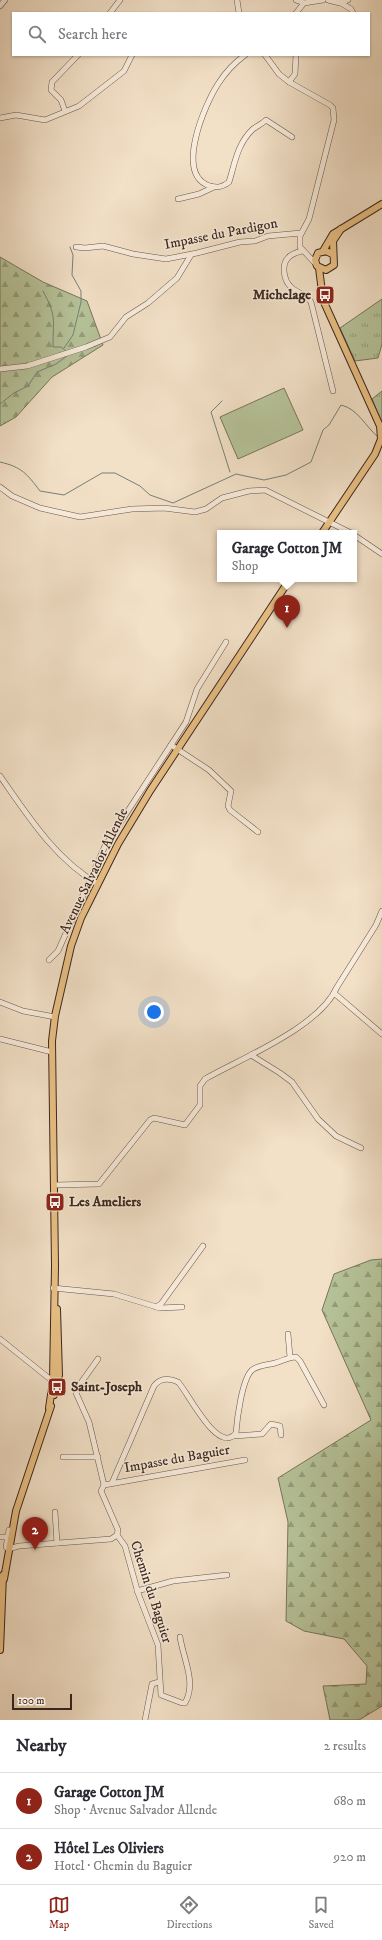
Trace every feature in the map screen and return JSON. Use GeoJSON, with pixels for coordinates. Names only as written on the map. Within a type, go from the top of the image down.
{"type":"FeatureCollection","features":[{"type":"Feature","properties":{"kind":"main road"},"geometry":{"type":"LineString","coordinates":[[324,530],[375,454],[381,437],[380,426],[321,295],[317,265],[321,252],[333,234],[382,204]]}},
{"type":"Feature","properties":{"kind":"main road"},"geometry":{"type":"LineString","coordinates":[[327,308],[324,282],[325,276],[334,262],[332,254],[333,241],[341,229]]}},
{"type":"Feature","properties":{"kind":"main road"},"geometry":{"type":"LineString","coordinates":[[321,252],[328,251],[332,254]]}},
{"type":"Feature","properties":{"kind":"main road"},"geometry":{"type":"LineString","coordinates":[[317,265],[328,270]]}},
{"type":"Feature","properties":{"kind":"main road","name":"Avenue Salvador Allende"},"geometry":{"type":"LineString","coordinates":[[49,1408],[53,1381],[55,1288],[55,1185],[52,1052],[55,1017],[71,946],[81,918],[128,826],[177,749],[288,582]]}},
{"type":"Feature","properties":{"kind":"main road","name":"Avenue Salvador Allende"},"geometry":{"type":"LineString","coordinates":[[6,1542],[58,1381],[59,1366],[55,1288]]}},
{"type":"Feature","properties":{"kind":"main road","name":"Avenue Salvador Allende"},"geometry":{"type":"LineString","coordinates":[[0,1650],[1,1592],[4,1579],[6,1542],[16,1511]]}},
{"type":"Feature","properties":{"kind":"street"},"geometry":{"type":"LineString","coordinates":[[0,6],[5,0]]}},
{"type":"Feature","properties":{"kind":"street"},"geometry":{"type":"LineString","coordinates":[[111,12],[120,0]]}},
{"type":"Feature","properties":{"kind":"street"},"geometry":{"type":"LineString","coordinates":[[237,0],[239,12]]}},
{"type":"Feature","properties":{"kind":"street"},"geometry":{"type":"LineString","coordinates":[[296,0],[304,3],[323,0]]}},
{"type":"Feature","properties":{"kind":"street"},"geometry":{"type":"LineString","coordinates":[[328,0],[338,2],[351,9],[352,12]]}},
{"type":"Feature","properties":{"kind":"street"},"geometry":{"type":"LineString","coordinates":[[338,2],[348,0]]}},
{"type":"Feature","properties":{"kind":"street"},"geometry":{"type":"LineString","coordinates":[[297,12],[304,3]]}},
{"type":"Feature","properties":{"kind":"street"},"geometry":{"type":"LineString","coordinates":[[64,111],[61,100],[51,90],[52,82],[77,56]]}},
{"type":"Feature","properties":{"kind":"street"},"geometry":{"type":"LineString","coordinates":[[0,118],[16,115],[45,120],[79,106],[124,71],[132,56]]}},
{"type":"Feature","properties":{"kind":"street"},"geometry":{"type":"LineString","coordinates":[[244,56],[226,73],[217,85],[198,129],[194,145],[194,163],[197,177],[205,184],[214,187],[224,187],[230,182],[236,155],[241,144],[252,130],[266,120],[292,137]]}},
{"type":"Feature","properties":{"kind":"street"},"geometry":{"type":"LineString","coordinates":[[266,56],[279,74],[288,82],[330,105],[334,114],[334,120],[309,218],[301,233],[299,243],[304,252],[317,265]]}},
{"type":"Feature","properties":{"kind":"street"},"geometry":{"type":"LineString","coordinates":[[288,82],[295,74],[296,56]]}},
{"type":"Feature","properties":{"kind":"street"},"geometry":{"type":"LineString","coordinates":[[178,199],[199,194],[214,187]]}},
{"type":"Feature","properties":{"kind":"street","name":"Impasse du Pardigon"},"geometry":{"type":"LineString","coordinates":[[76,247],[85,248],[103,246],[133,254],[166,259],[234,243],[255,241],[280,234],[301,233]]}},
{"type":"Feature","properties":{"kind":"street"},"geometry":{"type":"LineString","coordinates":[[321,252],[304,252],[288,258],[285,263],[284,273],[291,287],[305,295],[312,302],[334,391]]}},
{"type":"Feature","properties":{"kind":"street"},"geometry":{"type":"LineString","coordinates":[[0,369],[27,366],[86,347],[110,337],[126,317],[148,303],[177,278],[191,254]]}},
{"type":"Feature","properties":{"kind":"street"},"geometry":{"type":"LineString","coordinates":[[0,487],[12,496],[40,508],[80,517],[132,509],[164,508],[195,512],[206,509],[222,498],[249,491],[265,490],[345,530]]}},
{"type":"Feature","properties":{"kind":"street"},"geometry":{"type":"LineString","coordinates":[[327,530],[336,525]]}},
{"type":"Feature","properties":{"kind":"street"},"geometry":{"type":"LineString","coordinates":[[357,537],[382,554]]}},
{"type":"Feature","properties":{"kind":"street"},"geometry":{"type":"LineString","coordinates":[[49,960],[58,951],[105,846],[186,722],[197,689],[226,642]]}},
{"type":"Feature","properties":{"kind":"street"},"geometry":{"type":"LineString","coordinates":[[171,745],[209,770],[231,791],[228,806],[230,810],[258,832]]}},
{"type":"Feature","properties":{"kind":"street"},"geometry":{"type":"LineString","coordinates":[[0,776],[42,835],[90,879],[98,884]]}},
{"type":"Feature","properties":{"kind":"street"},"geometry":{"type":"LineString","coordinates":[[55,1185],[99,1184],[150,1120],[158,1118],[185,1125],[200,1105],[202,1082],[307,1021],[325,1005],[376,925],[382,911]]}},
{"type":"Feature","properties":{"kind":"street"},"geometry":{"type":"LineString","coordinates":[[334,993],[382,1034]]}},
{"type":"Feature","properties":{"kind":"street"},"geometry":{"type":"LineString","coordinates":[[0,1002],[23,1011],[55,1017]]}},
{"type":"Feature","properties":{"kind":"street"},"geometry":{"type":"LineString","coordinates":[[0,1039],[52,1052]]}},
{"type":"Feature","properties":{"kind":"street"},"geometry":{"type":"LineString","coordinates":[[251,1054],[280,1072],[292,1082],[318,1119],[336,1136],[361,1148]]}},
{"type":"Feature","properties":{"kind":"street"},"geometry":{"type":"LineString","coordinates":[[156,1307],[161,1304],[203,1246]]}},
{"type":"Feature","properties":{"kind":"street"},"geometry":{"type":"LineString","coordinates":[[55,1288],[114,1294],[156,1307],[182,1307]]}},
{"type":"Feature","properties":{"kind":"street"},"geometry":{"type":"LineString","coordinates":[[288,1334],[290,1357]]}},
{"type":"Feature","properties":{"kind":"street"},"geometry":{"type":"LineString","coordinates":[[0,1339],[55,1383],[54,1395]]}},
{"type":"Feature","properties":{"kind":"street"},"geometry":{"type":"LineString","coordinates":[[234,1436],[236,1432],[238,1407],[252,1370],[290,1357],[296,1357],[300,1361],[324,1405]]}},
{"type":"Feature","properties":{"kind":"street","name":"Chemin du Baguier"},"geometry":{"type":"LineString","coordinates":[[98,1360],[78,1387],[76,1393],[89,1422],[98,1457],[104,1484],[101,1491],[118,1530],[117,1536],[125,1546],[137,1591],[158,1645],[160,1661],[159,1682],[161,1695],[168,1699],[185,1703],[189,1694],[190,1686],[180,1637]]}},
{"type":"Feature","properties":{"kind":"street"},"geometry":{"type":"LineString","coordinates":[[104,1484],[112,1483],[154,1386],[160,1380],[172,1379],[178,1382],[211,1429],[224,1438],[262,1434],[271,1424],[280,1426],[280,1435]]}},
{"type":"Feature","properties":{"kind":"street"},"geometry":{"type":"LineString","coordinates":[[63,1457],[98,1457]]}},
{"type":"Feature","properties":{"kind":"street","name":"Impasse du Baguier"},"geometry":{"type":"LineString","coordinates":[[112,1483],[245,1460]]}},
{"type":"Feature","properties":{"kind":"street"},"geometry":{"type":"LineString","coordinates":[[55,1512],[57,1543]]}},
{"type":"Feature","properties":{"kind":"street","name":"Chemin du Baguier"},"geometry":{"type":"LineString","coordinates":[[6,1542],[19,1546],[111,1539],[117,1536]]}},
{"type":"Feature","properties":{"kind":"street"},"geometry":{"type":"LineString","coordinates":[[137,1591],[173,1581],[227,1575]]}},
{"type":"Feature","properties":{"kind":"street"},"geometry":{"type":"LineString","coordinates":[[145,1720],[152,1684],[159,1682]]}},
{"type":"Feature","properties":{"kind":"green space"},"geometry":{"type":"Polygon","coordinates":[[[0,257],[43,282],[87,301],[103,345],[52,377],[16,417],[0,426],[0,257]]]}},
{"type":"Feature","properties":{"kind":"green space"},"geometry":{"type":"Polygon","coordinates":[[[382,299],[382,344],[378,358],[355,361],[340,328],[382,299]]]}},
{"type":"Feature","properties":{"kind":"green space"},"geometry":{"type":"Polygon","coordinates":[[[284,388],[303,430],[238,459],[220,417],[284,388]]]}},
{"type":"Feature","properties":{"kind":"green space"},"geometry":{"type":"Polygon","coordinates":[[[382,391],[382,424],[372,399],[382,391]]]}},
{"type":"Feature","properties":{"kind":"green space"},"geometry":{"type":"Polygon","coordinates":[[[382,1259],[382,1706],[359,1720],[330,1720],[323,1686],[366,1684],[367,1666],[344,1639],[304,1631],[286,1621],[288,1522],[278,1478],[371,1420],[322,1310],[334,1274],[371,1260],[382,1259]]]}},
{"type":"Feature","properties":{"kind":"waterway"},"geometry":{"type":"LineString","coordinates":[[64,348],[73,335],[81,302],[81,291],[72,275],[73,255],[70,247]]}},
{"type":"Feature","properties":{"kind":"waterway"},"geometry":{"type":"LineString","coordinates":[[43,291],[53,318],[53,347],[61,347],[66,351]]}},
{"type":"Feature","properties":{"kind":"waterway"},"geometry":{"type":"LineString","coordinates":[[0,404],[14,393],[28,386],[37,372],[56,364],[67,356]]}},
{"type":"Feature","properties":{"kind":"waterway"},"geometry":{"type":"LineString","coordinates":[[222,401],[211,412],[230,472]]}},
{"type":"Feature","properties":{"kind":"waterway"},"geometry":{"type":"LineString","coordinates":[[0,462],[19,469],[40,491],[64,495],[102,473],[115,473],[140,486],[150,495],[173,503],[236,474],[264,480],[286,475],[311,462],[323,430],[329,425],[341,405],[357,414],[378,437]]}},
{"type":"Feature","properties":{"kind":"place","name":"Michelage"},"geometry":{"type":"Point","coordinates":[325,295]}},
{"type":"Feature","properties":{"kind":"place","name":"Garage Cotton JM"},"geometry":{"type":"Point","coordinates":[287,628]}},
{"type":"Feature","properties":{"kind":"place","name":"Les Ameliers"},"geometry":{"type":"Point","coordinates":[55,1202]}},
{"type":"Feature","properties":{"kind":"place","name":"Saint-Joseph"},"geometry":{"type":"Point","coordinates":[57,1387]}},
{"type":"Feature","properties":{"kind":"place","name":"Hôtel Les Oliviers"},"geometry":{"type":"Point","coordinates":[35,1550]}}]}
